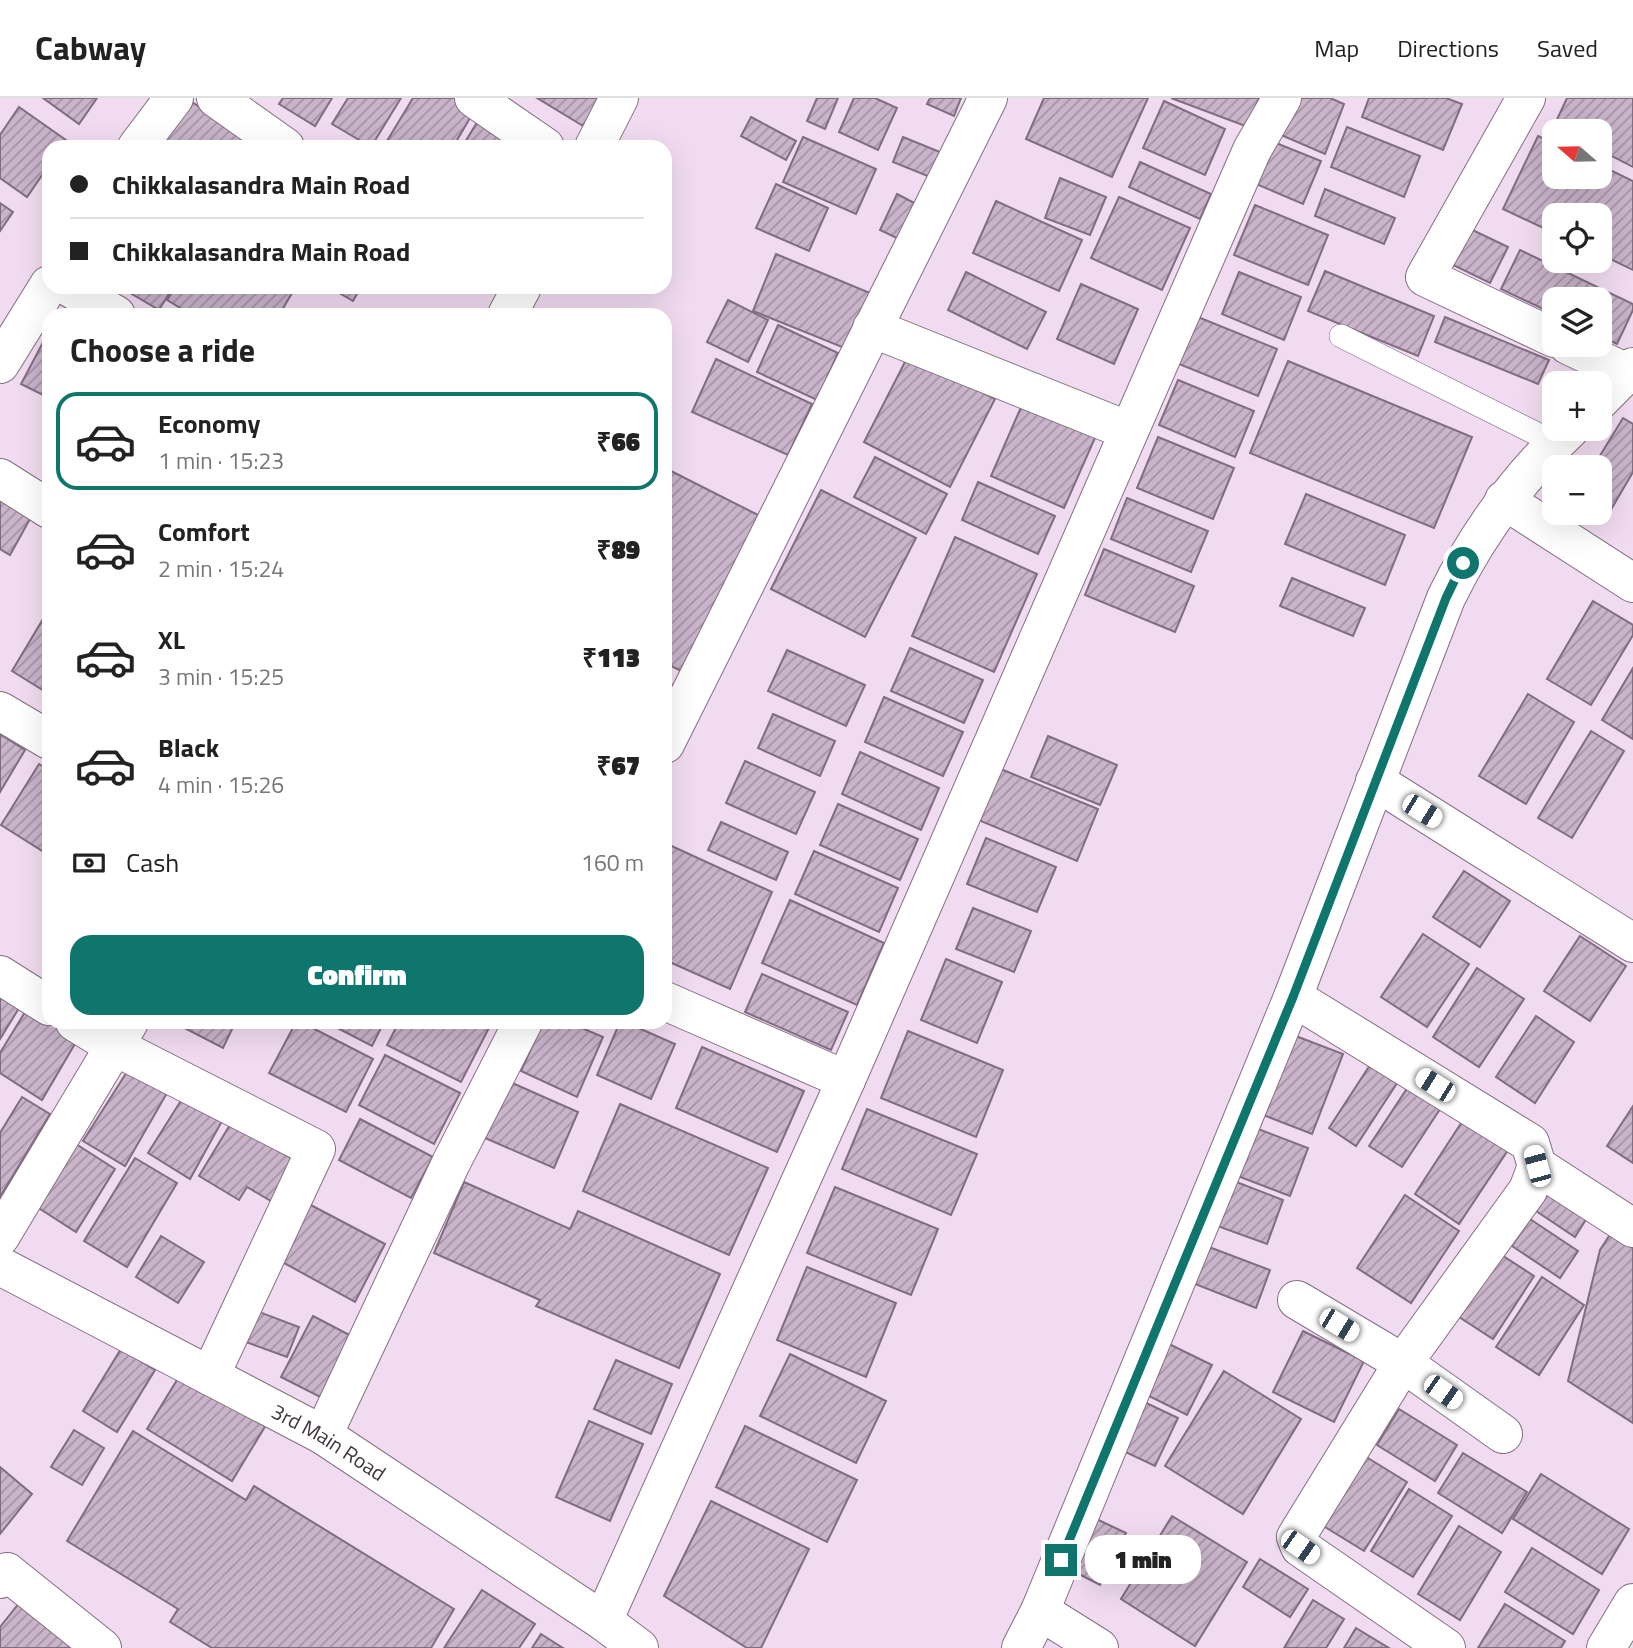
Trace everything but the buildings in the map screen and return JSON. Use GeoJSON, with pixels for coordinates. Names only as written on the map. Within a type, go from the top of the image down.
{"type":"FeatureCollection","features":[{"type":"Feature","properties":{"kind":"street"},"geometry":{"type":"LineString","coordinates":[[142,140],[174,98]]}},
{"type":"Feature","properties":{"kind":"street"},"geometry":{"type":"LineString","coordinates":[[216,98],[275,140]]}},
{"type":"Feature","properties":{"kind":"street"},"geometry":{"type":"LineString","coordinates":[[474,98],[535,140]]}},
{"type":"Feature","properties":{"kind":"street"},"geometry":{"type":"LineString","coordinates":[[598,140],[620,98]]}},
{"type":"Feature","properties":{"kind":"street"},"geometry":{"type":"LineString","coordinates":[[672,730],[988,98]]}},
{"type":"Feature","properties":{"kind":"street"},"geometry":{"type":"LineString","coordinates":[[603,1621],[846,1080],[1252,150],[1282,98]]}},
{"type":"Feature","properties":{"kind":"street"},"geometry":{"type":"LineString","coordinates":[[1526,98],[1425,277],[1542,332]]}},
{"type":"Feature","properties":{"kind":"street"},"geometry":{"type":"LineString","coordinates":[[0,364],[43,294]]}},
{"type":"Feature","properties":{"kind":"street"},"geometry":{"type":"LineString","coordinates":[[81,294],[104,308]]}},
{"type":"Feature","properties":{"kind":"street"},"geometry":{"type":"LineString","coordinates":[[872,328],[1129,431]]}},
{"type":"Feature","properties":{"kind":"street"},"geometry":{"type":"LineString","coordinates":[[1598,357],[1630,370],[1612,388]]}},
{"type":"Feature","properties":{"kind":"street"},"geometry":{"type":"LineString","coordinates":[[1021,1648],[1040,1611],[1293,997],[1446,598],[1463,563],[1504,500],[1557,441]]}},
{"type":"Feature","properties":{"kind":"street"},"geometry":{"type":"LineString","coordinates":[[0,478],[42,505]]}},
{"type":"Feature","properties":{"kind":"street"},"geometry":{"type":"LineString","coordinates":[[1504,500],[1633,583]]}},
{"type":"Feature","properties":{"kind":"street"},"geometry":{"type":"LineString","coordinates":[[0,711],[42,736]]}},
{"type":"Feature","properties":{"kind":"street"},"geometry":{"type":"LineString","coordinates":[[1375,782],[1633,943]]}},
{"type":"Feature","properties":{"kind":"street"},"geometry":{"type":"LineString","coordinates":[[0,975],[42,1002]]}},
{"type":"Feature","properties":{"kind":"street"},"geometry":{"type":"LineString","coordinates":[[1293,997],[1530,1143],[1537,1166],[1528,1190],[1403,1363],[1299,1530],[1297,1542],[1300,1547],[1446,1648]]}},
{"type":"Feature","properties":{"kind":"street"},"geometry":{"type":"LineString","coordinates":[[672,1004],[846,1080]]}},
{"type":"Feature","properties":{"kind":"street"},"geometry":{"type":"LineString","coordinates":[[102,1029],[122,1034],[316,1149],[211,1376]]}},
{"type":"Feature","properties":{"kind":"street"},"geometry":{"type":"LineString","coordinates":[[323,1434],[451,1163],[519,1029]]}},
{"type":"Feature","properties":{"kind":"street"},"geometry":{"type":"LineString","coordinates":[[0,1237],[122,1034]]}},
{"type":"Feature","properties":{"kind":"street"},"geometry":{"type":"LineString","coordinates":[[1537,1166],[1633,1228]]}},
{"type":"Feature","properties":{"kind":"street","name":"3rd Main Road"},"geometry":{"type":"LineString","coordinates":[[0,1266],[323,1434],[603,1621],[639,1648]]}},
{"type":"Feature","properties":{"kind":"street"},"geometry":{"type":"LineString","coordinates":[[1297,1300],[1403,1363],[1503,1434]]}},
{"type":"Feature","properties":{"kind":"street"},"geometry":{"type":"LineString","coordinates":[[0,1579],[7,1572],[102,1648]]}},
{"type":"Feature","properties":{"kind":"street"},"geometry":{"type":"LineString","coordinates":[[1606,1648],[1633,1604]]}},
{"type":"Feature","properties":{"kind":"street"},"geometry":{"type":"LineString","coordinates":[[1040,1611],[1099,1648]]}},
{"type":"Feature","properties":{"kind":"lane"},"geometry":{"type":"LineString","coordinates":[[1341,336],[1542,427]]}},
{"type":"Feature","properties":{"kind":"route"},"geometry":{"type":"LineString","coordinates":[[1061,1560],[1293,997],[1446,598],[1463,563]]}}]}
